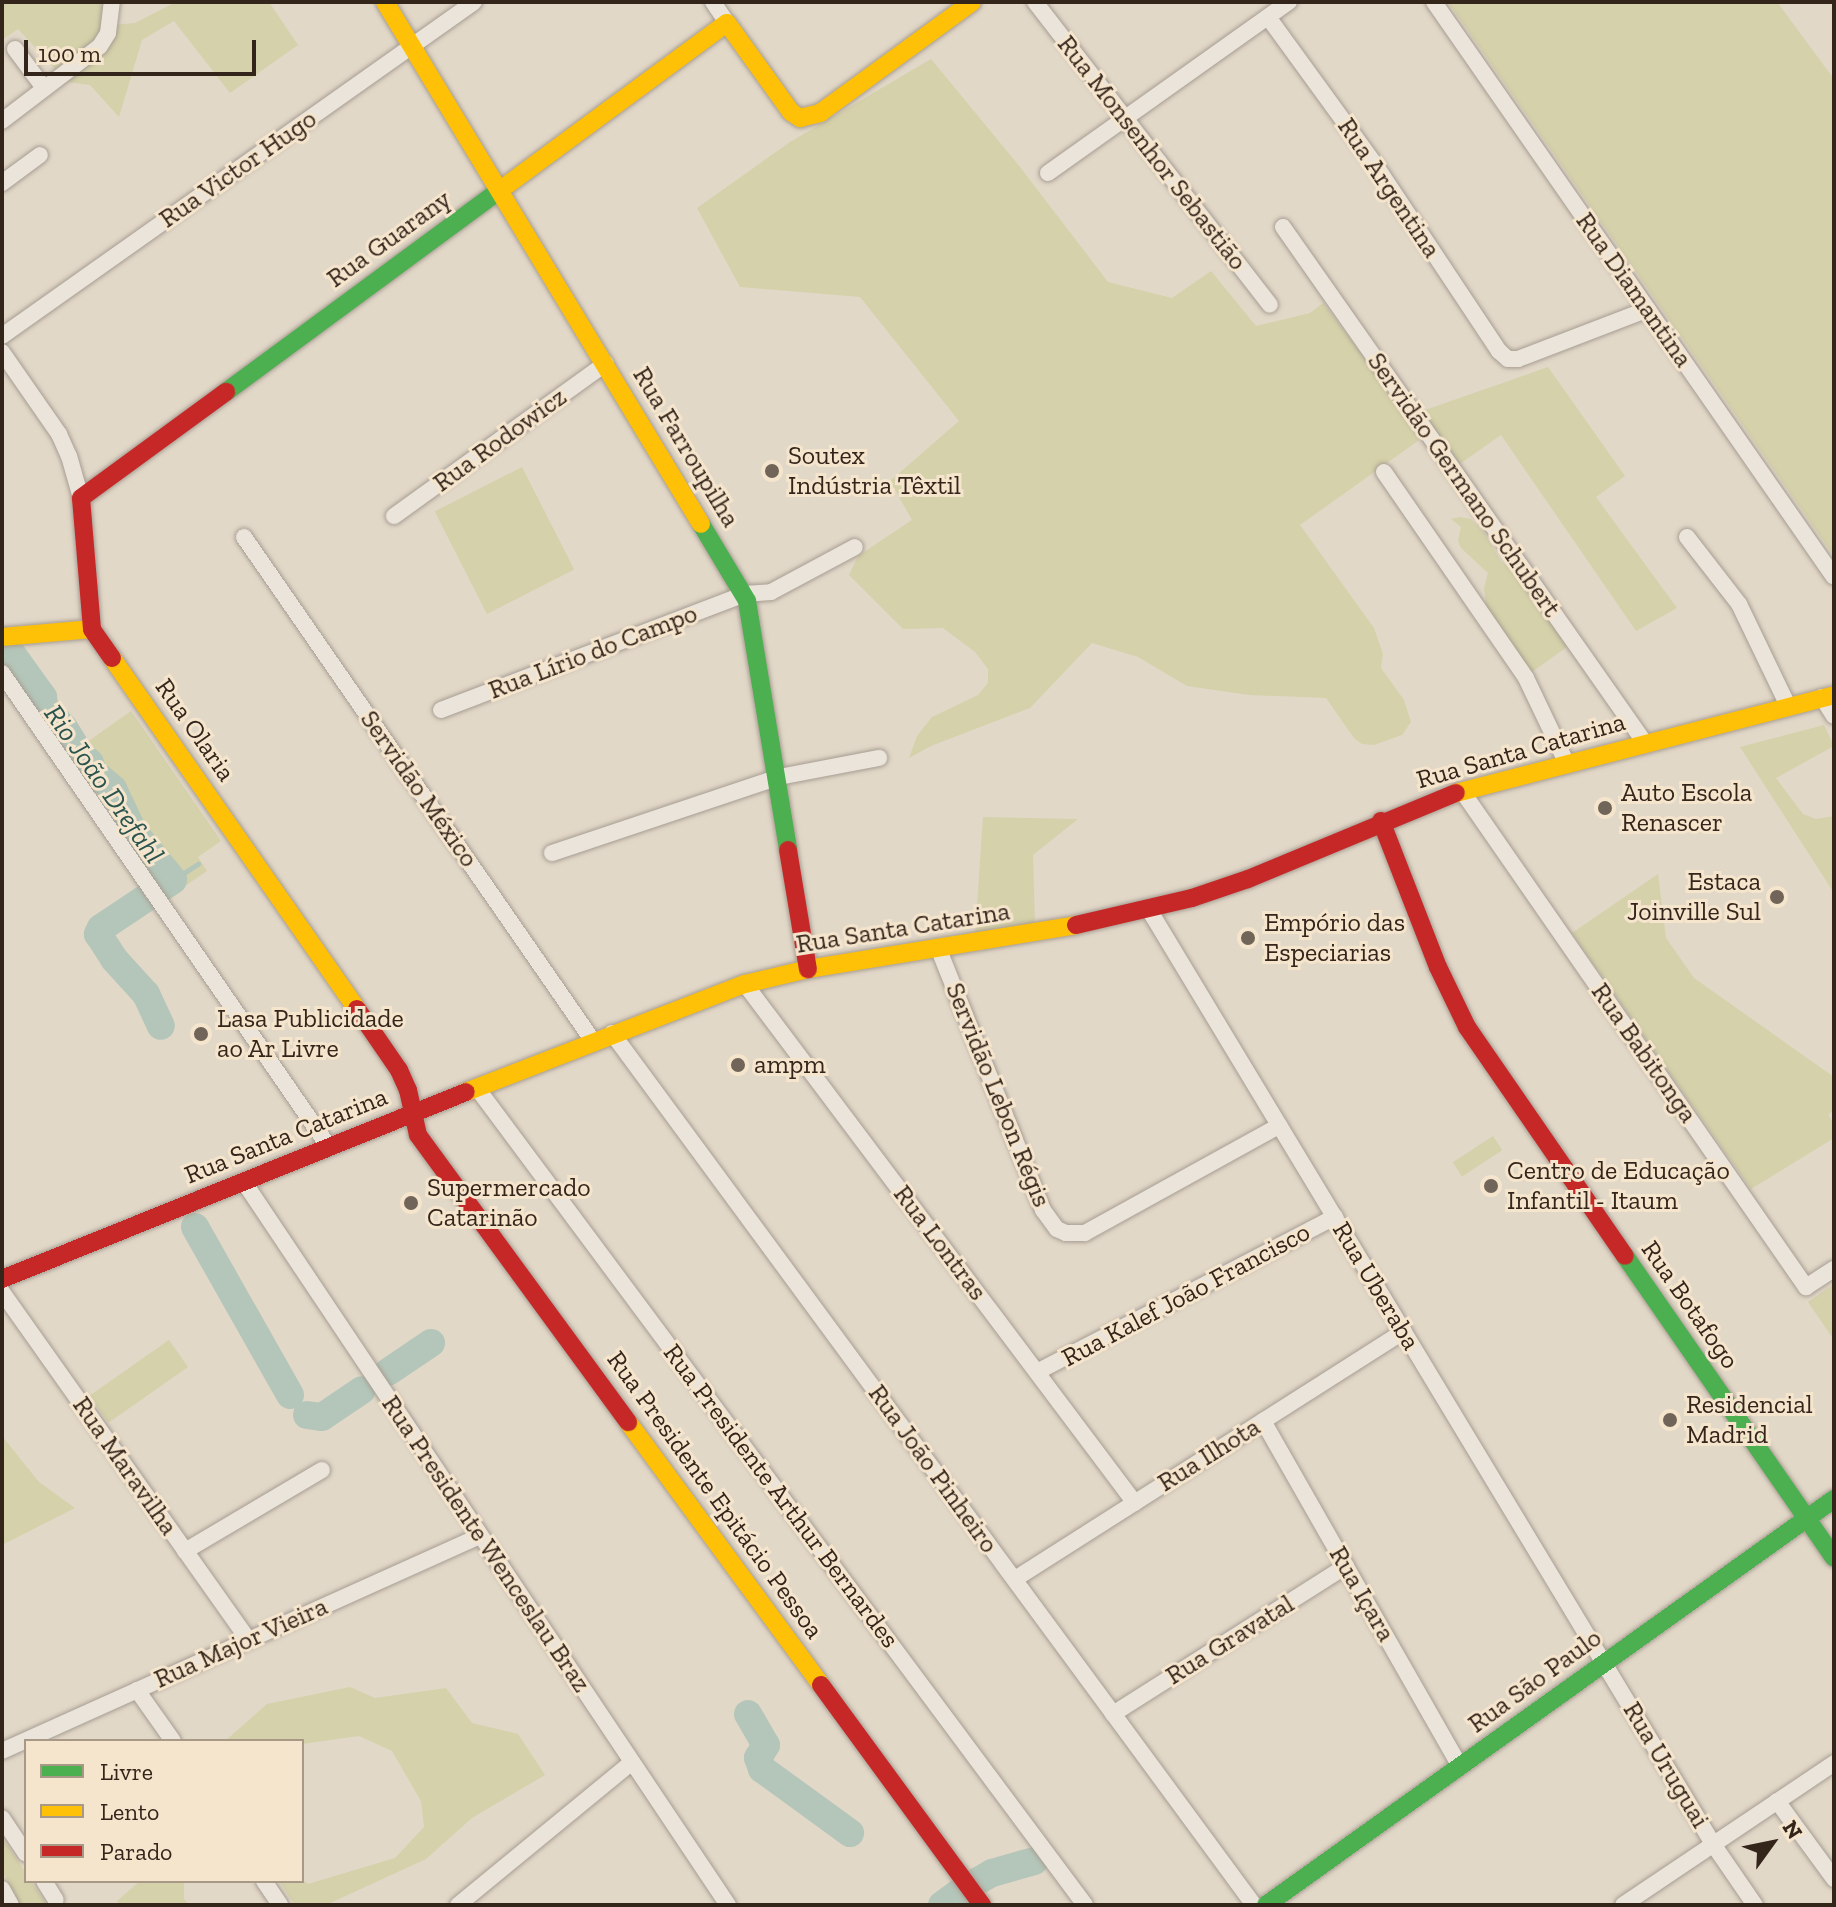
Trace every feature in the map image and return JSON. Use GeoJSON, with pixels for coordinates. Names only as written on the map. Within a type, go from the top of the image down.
{"type":"FeatureCollection","features":[{"type":"Feature","properties":{"kind":"street"},"geometry":{"type":"LineString","coordinates":[[2,121],[100,46],[108,33],[112,2]]}},
{"type":"Feature","properties":{"kind":"street","name":"Rua Farroupilha"},"geometry":{"type":"LineString","coordinates":[[385,2],[744,594],[751,612],[808,969]]}},
{"type":"Feature","properties":{"kind":"street","name":"Rua Victor Hugo"},"geometry":{"type":"LineString","coordinates":[[2,336],[474,2]]}},
{"type":"Feature","properties":{"kind":"street"},"geometry":{"type":"LineString","coordinates":[[713,2],[791,112],[800,118],[820,113],[972,2]]}},
{"type":"Feature","properties":{"kind":"street","name":"Rua Monsenhor Sebastião"},"geometry":{"type":"LineString","coordinates":[[1035,2],[1270,305]]}},
{"type":"Feature","properties":{"kind":"street"},"geometry":{"type":"LineString","coordinates":[[1048,173],[1289,2]]}},
{"type":"Feature","properties":{"kind":"street","name":"Rua Diamantina"},"geometry":{"type":"LineString","coordinates":[[1434,2],[1834,577]]}},
{"type":"Feature","properties":{"kind":"street","name":"Rua Argentina"},"geometry":{"type":"LineString","coordinates":[[1268,17],[1383,175],[1488,338],[1508,359],[1529,356],[1648,309]]}},
{"type":"Feature","properties":{"kind":"street","name":"Rua Guarany"},"geometry":{"type":"LineString","coordinates":[[81,498],[727,23]]}},
{"type":"Feature","properties":{"kind":"street"},"geometry":{"type":"LineString","coordinates":[[15,49],[44,88]]}},
{"type":"Feature","properties":{"kind":"street"},"geometry":{"type":"LineString","coordinates":[[2,183],[40,155]]}},
{"type":"Feature","properties":{"kind":"street","name":"Servidão Germano Schubert"},"geometry":{"type":"LineString","coordinates":[[1283,227],[1645,743]]}},
{"type":"Feature","properties":{"kind":"street"},"geometry":{"type":"LineString","coordinates":[[2,352],[59,434],[69,456],[81,498],[92,629],[6,637]]}},
{"type":"Feature","properties":{"kind":"street","name":"Rua Rodowicz"},"geometry":{"type":"LineString","coordinates":[[394,516],[606,363]]}},
{"type":"Feature","properties":{"kind":"street"},"geometry":{"type":"LineString","coordinates":[[1384,472],[1526,678],[1567,764]]}},
{"type":"Feature","properties":{"kind":"street","name":"Servidão México"},"geometry":{"type":"LineString","coordinates":[[244,537],[593,1041]]}},
{"type":"Feature","properties":{"kind":"street"},"geometry":{"type":"LineString","coordinates":[[1687,537],[1739,604],[1747,628],[1788,706]]}},
{"type":"Feature","properties":{"kind":"street","name":"Rua Lírio do Campo"},"geometry":{"type":"LineString","coordinates":[[441,710],[744,594],[771,592],[855,547]]}},
{"type":"Feature","properties":{"kind":"street","name":"Rua Olaria"},"geometry":{"type":"LineString","coordinates":[[92,629],[399,1070],[408,1090],[412,1113]]}},
{"type":"Feature","properties":{"kind":"street"},"geometry":{"type":"LineString","coordinates":[[2,673],[329,1147]]}},
{"type":"Feature","properties":{"kind":"street"},"geometry":{"type":"LineString","coordinates":[[1828,696],[1834,716]]}},
{"type":"Feature","properties":{"kind":"street","name":"Rua Santa Catarina"},"geometry":{"type":"LineString","coordinates":[[2,1279],[612,1033],[745,984],[808,969],[939,950],[1148,908],[1227,887],[1381,821],[1462,791],[1828,696]]}},
{"type":"Feature","properties":{"kind":"street"},"geometry":{"type":"LineString","coordinates":[[552,853],[779,777],[879,758]]}},
{"type":"Feature","properties":{"kind":"street","name":"Rua Babitonga"},"geometry":{"type":"LineString","coordinates":[[1462,791],[1806,1287],[1834,1269]]}},
{"type":"Feature","properties":{"kind":"street","name":"Rua Botafogo"},"geometry":{"type":"LineString","coordinates":[[1381,821],[1438,967],[1467,1027],[1834,1558]]}},
{"type":"Feature","properties":{"kind":"street","name":"Rua Uberaba"},"geometry":{"type":"LineString","coordinates":[[1148,908],[1605,1663]]}},
{"type":"Feature","properties":{"kind":"street","name":"Servidão Lebon Régis"},"geometry":{"type":"LineString","coordinates":[[939,950],[1043,1210],[1057,1229],[1066,1233],[1085,1233],[1279,1126]]}},
{"type":"Feature","properties":{"kind":"street","name":"Rua Lontras"},"geometry":{"type":"LineString","coordinates":[[745,984],[1135,1503]]}},
{"type":"Feature","properties":{"kind":"street","name":"Rua João Pinheiro"},"geometry":{"type":"LineString","coordinates":[[612,1033],[1254,1905]]}},
{"type":"Feature","properties":{"kind":"street","name":"Rua Presidente Arthur Bernardes"},"geometry":{"type":"LineString","coordinates":[[477,1088],[1085,1905]]}},
{"type":"Feature","properties":{"kind":"street","name":"Rua Presidente Epitácio Pessoa"},"geometry":{"type":"LineString","coordinates":[[412,1113],[418,1135],[982,1905]]}},
{"type":"Feature","properties":{"kind":"street","name":"Rua Presidente Wenceslau Braz"},"geometry":{"type":"LineString","coordinates":[[244,1182],[728,1905]]}},
{"type":"Feature","properties":{"kind":"street","name":"Rua Kalef João Francisco"},"geometry":{"type":"LineString","coordinates":[[1037,1372],[1335,1217]]}},
{"type":"Feature","properties":{"kind":"street","name":"Rua Maravilha"},"geometry":{"type":"LineString","coordinates":[[2,1292],[248,1640]]}},
{"type":"Feature","properties":{"kind":"street","name":"Rua Ilhota"},"geometry":{"type":"LineString","coordinates":[[1015,1579],[1404,1331]]}},
{"type":"Feature","properties":{"kind":"street","name":"Rua Içara"},"geometry":{"type":"LineString","coordinates":[[1263,1421],[1460,1766]]}},
{"type":"Feature","properties":{"kind":"street"},"geometry":{"type":"LineString","coordinates":[[185,1551],[322,1470]]}},
{"type":"Feature","properties":{"kind":"street","name":"Rua São Paulo"},"geometry":{"type":"LineString","coordinates":[[1266,1905],[1834,1499]]}},
{"type":"Feature","properties":{"kind":"street","name":"Rua Major Vieira"},"geometry":{"type":"LineString","coordinates":[[29,1739],[480,1536]]}},
{"type":"Feature","properties":{"kind":"street","name":"Rua Gravatal"},"geometry":{"type":"LineString","coordinates":[[1113,1714],[1346,1566]]}},
{"type":"Feature","properties":{"kind":"street","name":"Rua Uruguai"},"geometry":{"type":"LineString","coordinates":[[1605,1663],[1713,1844],[1755,1905]]}},
{"type":"Feature","properties":{"kind":"street"},"geometry":{"type":"LineString","coordinates":[[137,1690],[172,1739]]}},
{"type":"Feature","properties":{"kind":"street","name":"Rua Major Vieira"},"geometry":{"type":"LineString","coordinates":[[2,1751],[24,1741]]}},
{"type":"Feature","properties":{"kind":"street"},"geometry":{"type":"LineString","coordinates":[[458,1905],[632,1762]]}},
{"type":"Feature","properties":{"kind":"street"},"geometry":{"type":"LineString","coordinates":[[1623,1905],[1834,1763]]}},
{"type":"Feature","properties":{"kind":"street"},"geometry":{"type":"LineString","coordinates":[[1777,1801],[1834,1879]]}},
{"type":"Feature","properties":{"kind":"street"},"geometry":{"type":"LineString","coordinates":[[2,1818],[24,1851]]}},
{"type":"Feature","properties":{"kind":"street"},"geometry":{"type":"LineString","coordinates":[[45,1883],[56,1900]]}},
{"type":"Feature","properties":{"kind":"street"},"geometry":{"type":"LineString","coordinates":[[265,1883],[280,1905]]}},
{"type":"Feature","properties":{"kind":"street"},"geometry":{"type":"LineString","coordinates":[[2,1889],[11,1905]]}},
{"type":"Feature","properties":{"kind":"shaded area"},"geometry":{"type":"Polygon","coordinates":[[[2,2],[100,2],[112,25],[135,23],[176,2],[269,2],[298,45],[230,93],[174,21],[142,40],[119,117],[90,85],[67,82],[18,29],[2,40],[2,2]]]}},
{"type":"Feature","properties":{"kind":"shaded area"},"geometry":{"type":"Polygon","coordinates":[[[1448,2],[1777,2],[1834,79],[1834,556],[1448,2]]]}},
{"type":"Feature","properties":{"kind":"shaded area"},"geometry":{"type":"Polygon","coordinates":[[[931,59],[1020,167],[1108,282],[1172,298],[1211,271],[1256,326],[1310,313],[1323,303],[1408,416],[1548,367],[1625,476],[1596,497],[1677,608],[1636,631],[1501,435],[1454,468],[1429,433],[1300,525],[1374,628],[1383,654],[1381,668],[1404,700],[1411,722],[1402,735],[1374,745],[1362,744],[1354,738],[1326,698],[1249,695],[1187,686],[1138,657],[1092,643],[1030,708],[931,746],[909,758],[917,736],[932,717],[978,695],[988,683],[988,669],[975,652],[943,628],[903,629],[849,575],[858,556],[912,520],[890,481],[959,421],[860,297],[740,287],[697,208],[790,142],[931,59]]]}},
{"type":"Feature","properties":{"kind":"shaded area"},"geometry":{"type":"Polygon","coordinates":[[[522,467],[574,569],[487,614],[435,511],[522,467]]]}},
{"type":"Feature","properties":{"kind":"shaded area"},"geometry":{"type":"Polygon","coordinates":[[[1451,519],[1471,519],[1483,531],[1501,561],[1516,574],[1567,647],[1529,674],[1488,618],[1484,588],[1488,573],[1461,548],[1458,541],[1461,527],[1451,519]]]}},
{"type":"Feature","properties":{"kind":"shaded area"},"geometry":{"type":"Polygon","coordinates":[[[131,711],[221,841],[198,857],[207,871],[172,895],[73,752],[131,711]]]}},
{"type":"Feature","properties":{"kind":"shaded area"},"geometry":{"type":"Polygon","coordinates":[[[1824,725],[1834,746],[1776,778],[1803,814],[1816,819],[1834,816],[1834,893],[1740,747],[1824,725]]]}},
{"type":"Feature","properties":{"kind":"shaded area"},"geometry":{"type":"Polygon","coordinates":[[[983,817],[1078,819],[1033,855],[1035,924],[975,935],[983,817]]]}},
{"type":"Feature","properties":{"kind":"shaded area"},"geometry":{"type":"Polygon","coordinates":[[[1658,874],[1666,938],[1694,978],[1834,1077],[1834,1110],[1828,1115],[1834,1124],[1834,1138],[1751,1189],[1572,933],[1658,874]]]}},
{"type":"Feature","properties":{"kind":"shaded area"},"geometry":{"type":"Polygon","coordinates":[[[1493,1136],[1502,1150],[1462,1176],[1453,1162],[1493,1136]]]}},
{"type":"Feature","properties":{"kind":"shaded area"},"geometry":{"type":"Polygon","coordinates":[[[1834,1284],[1834,1340],[1808,1302],[1834,1284]]]}},
{"type":"Feature","properties":{"kind":"shaded area"},"geometry":{"type":"Polygon","coordinates":[[[169,1340],[188,1367],[108,1423],[90,1396],[169,1340]]]}},
{"type":"Feature","properties":{"kind":"shaded area"},"geometry":{"type":"Polygon","coordinates":[[[2,1436],[39,1482],[75,1508],[2,1545],[2,1436]]]}},
{"type":"Feature","properties":{"kind":"shaded area"},"geometry":{"type":"Polygon","coordinates":[[[350,1687],[375,1698],[446,1688],[472,1723],[518,1734],[545,1775],[472,1818],[426,1859],[326,1905],[295,1905],[280,1883],[304,1881],[308,1884],[395,1858],[424,1827],[421,1801],[392,1751],[359,1736],[304,1744],[304,1739],[227,1739],[267,1704],[350,1687]]]}},
{"type":"Feature","properties":{"kind":"shaded area"},"geometry":{"type":"Polygon","coordinates":[[[2,1837],[24,1870],[24,1883],[32,1883],[47,1905],[19,1905],[2,1870],[2,1837]]]}},
{"type":"Feature","properties":{"kind":"shaded area"},"geometry":{"type":"Polygon","coordinates":[[[138,1883],[184,1883],[184,1899],[189,1905],[119,1905],[117,1901],[138,1883]]]}},
{"type":"Feature","properties":{"kind":"waterway","name":"Rio João Drefahl"},"geometry":{"type":"LineString","coordinates":[[2,640],[43,697],[44,706],[90,763],[93,772],[113,789],[133,831],[173,880],[101,928],[98,934],[114,959],[146,994],[161,1026]]}},
{"type":"Feature","properties":{"kind":"waterway"},"geometry":{"type":"LineString","coordinates":[[173,880],[198,864]]}},
{"type":"Feature","properties":{"kind":"waterway","name":"Rio João Drefahl"},"geometry":{"type":"LineString","coordinates":[[195,1227],[290,1395]]}},
{"type":"Feature","properties":{"kind":"waterway","name":"Rio João Drefahl"},"geometry":{"type":"LineString","coordinates":[[388,1372],[431,1343]]}},
{"type":"Feature","properties":{"kind":"waterway","name":"Rio João Drefahl"},"geometry":{"type":"LineString","coordinates":[[307,1415],[322,1417],[362,1390]]}},
{"type":"Feature","properties":{"kind":"waterway","name":"Rio João Drefahl"},"geometry":{"type":"LineString","coordinates":[[748,1714],[766,1745],[758,1758],[762,1769],[850,1833]]}},
{"type":"Feature","properties":{"kind":"waterway","name":"Rio João Drefahl"},"geometry":{"type":"LineString","coordinates":[[978,1881],[992,1873],[1034,1861]]}},
{"type":"Feature","properties":{"kind":"waterway","name":"Rio João Drefahl"},"geometry":{"type":"LineString","coordinates":[[942,1905],[961,1891]]}},
{"type":"Feature","properties":{"kind":"traffic: fast"},"geometry":{"type":"LineString","coordinates":[[226,392],[507,185]]}},
{"type":"Feature","properties":{"kind":"traffic: fast"},"geometry":{"type":"LineString","coordinates":[[701,524],[747,601],[788,850]]}},
{"type":"Feature","properties":{"kind":"traffic: fast"},"geometry":{"type":"LineString","coordinates":[[1625,1256],[1834,1558]]}},
{"type":"Feature","properties":{"kind":"traffic: fast"},"geometry":{"type":"LineString","coordinates":[[1266,1905],[1834,1499]]}},
{"type":"Feature","properties":{"kind":"traffic: slow"},"geometry":{"type":"LineString","coordinates":[[385,2],[701,524]]}},
{"type":"Feature","properties":{"kind":"traffic: slow"},"geometry":{"type":"LineString","coordinates":[[507,185],[727,23],[791,112],[800,118],[820,113],[972,2]]}},
{"type":"Feature","properties":{"kind":"traffic: slow"},"geometry":{"type":"LineString","coordinates":[[2,637],[92,629]]}},
{"type":"Feature","properties":{"kind":"traffic: slow"},"geometry":{"type":"LineString","coordinates":[[112,658],[357,1009]]}},
{"type":"Feature","properties":{"kind":"traffic: slow"},"geometry":{"type":"LineString","coordinates":[[1456,793],[1834,695]]}},
{"type":"Feature","properties":{"kind":"traffic: slow"},"geometry":{"type":"LineString","coordinates":[[466,1092],[745,984],[808,969],[1076,925]]}},
{"type":"Feature","properties":{"kind":"traffic: slow"},"geometry":{"type":"LineString","coordinates":[[628,1422],[821,1685]]}},
{"type":"Feature","properties":{"kind":"traffic: jam"},"geometry":{"type":"LineString","coordinates":[[112,658],[92,629],[81,498],[226,392]]}},
{"type":"Feature","properties":{"kind":"traffic: jam"},"geometry":{"type":"LineString","coordinates":[[1076,925],[1192,898],[1248,879],[1456,793]]}},
{"type":"Feature","properties":{"kind":"traffic: jam"},"geometry":{"type":"LineString","coordinates":[[1381,821],[1438,967],[1467,1027],[1625,1256]]}},
{"type":"Feature","properties":{"kind":"traffic: jam"},"geometry":{"type":"LineString","coordinates":[[788,850],[808,969]]}},
{"type":"Feature","properties":{"kind":"traffic: jam"},"geometry":{"type":"LineString","coordinates":[[357,1009],[399,1070],[408,1090],[418,1135],[628,1422]]}},
{"type":"Feature","properties":{"kind":"traffic: jam"},"geometry":{"type":"LineString","coordinates":[[2,1279],[466,1092]]}},
{"type":"Feature","properties":{"kind":"traffic: jam"},"geometry":{"type":"LineString","coordinates":[[821,1685],[982,1905]]}},
{"type":"Feature","properties":{"kind":"place","name":"Soutex Indústria Têxtil"},"geometry":{"type":"Point","coordinates":[772,471]}},
{"type":"Feature","properties":{"kind":"place","name":"Auto Escola Renascer"},"geometry":{"type":"Point","coordinates":[1605,808]}},
{"type":"Feature","properties":{"kind":"place","name":"Estaca Joinville Sul"},"geometry":{"type":"Point","coordinates":[1777,897]}},
{"type":"Feature","properties":{"kind":"place","name":"Empório das Especiarias"},"geometry":{"type":"Point","coordinates":[1248,938]}},
{"type":"Feature","properties":{"kind":"place","name":"Lasa Publicidade ao Ar Livre"},"geometry":{"type":"Point","coordinates":[201,1034]}},
{"type":"Feature","properties":{"kind":"place","name":"ampm"},"geometry":{"type":"Point","coordinates":[738,1065]}},
{"type":"Feature","properties":{"kind":"place","name":"Centro de Educação Infantil - Itaum"},"geometry":{"type":"Point","coordinates":[1491,1186]}},
{"type":"Feature","properties":{"kind":"place","name":"Supermercado Catarinão"},"geometry":{"type":"Point","coordinates":[411,1203]}},
{"type":"Feature","properties":{"kind":"place","name":"Residencial Madrid"},"geometry":{"type":"Point","coordinates":[1670,1420]}}]}
